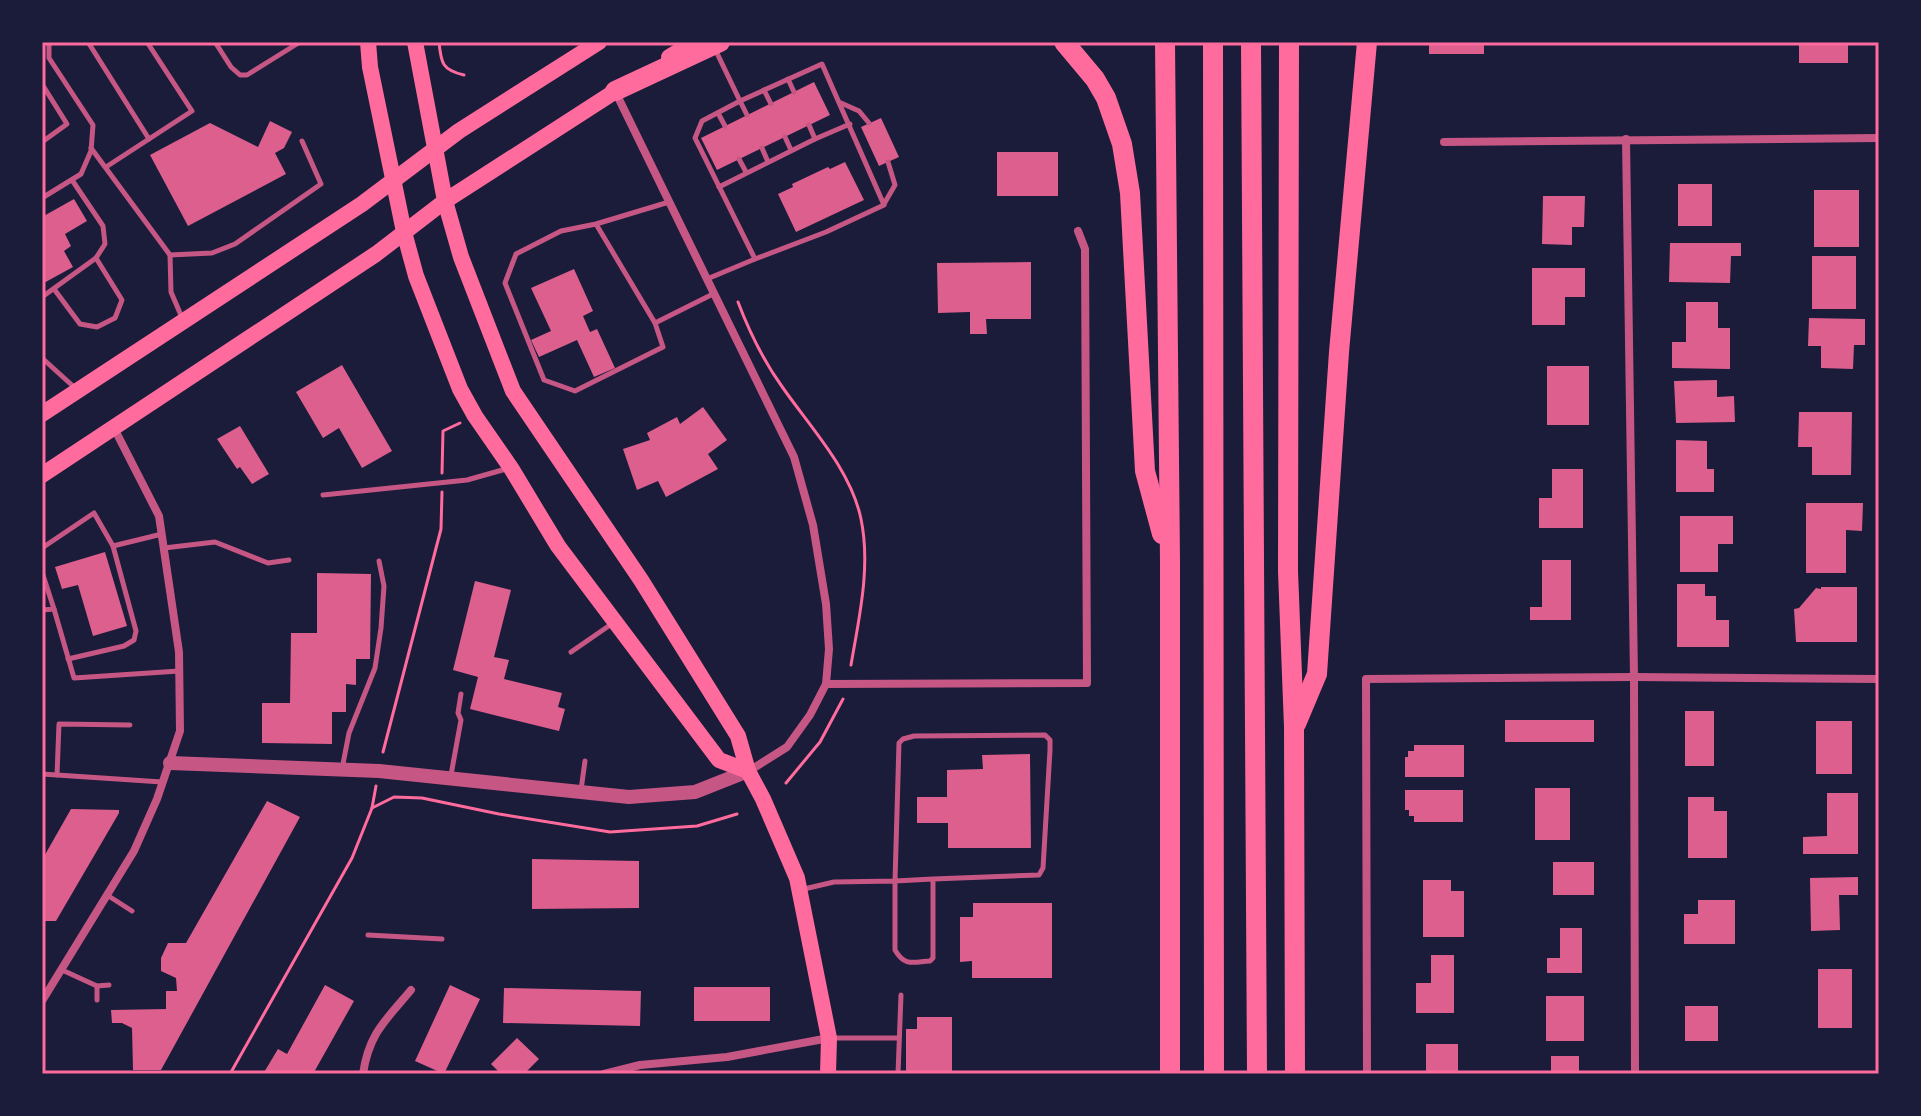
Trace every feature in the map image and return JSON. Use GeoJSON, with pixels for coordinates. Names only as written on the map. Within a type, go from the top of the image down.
{"type":"FeatureCollection","features":[{"type":"Feature","properties":{"kind":"highway"},"geometry":{"type":"LineString","coordinates":[[1064,42],[1095,79],[1106,98],[1122,144],[1130,193],[1145,471],[1170,562]]}},
{"type":"Feature","properties":{"kind":"highway"},"geometry":{"type":"LineString","coordinates":[[1165,42],[1170,562],[1170,1074]]}},
{"type":"Feature","properties":{"kind":"highway"},"geometry":{"type":"LineString","coordinates":[[1213,42],[1214,1074]]}},
{"type":"Feature","properties":{"kind":"highway"},"geometry":{"type":"LineString","coordinates":[[1251,42],[1257,1074]]}},
{"type":"Feature","properties":{"kind":"highway"},"geometry":{"type":"LineString","coordinates":[[1289,42],[1288,571],[1294,727],[1295,1074]]}},
{"type":"Feature","properties":{"kind":"highway"},"geometry":{"type":"LineString","coordinates":[[1294,727],[1317,674],[1339,352],[1367,42]]}},
{"type":"Feature","properties":{"kind":"highway"},"geometry":{"type":"LineString","coordinates":[[615,91],[710,43]]}},
{"type":"Feature","properties":{"kind":"main road"},"geometry":{"type":"LineString","coordinates":[[368,42],[370,67],[404,232],[416,276],[460,389],[558,546],[719,760],[748,771]]}},
{"type":"Feature","properties":{"kind":"main road"},"geometry":{"type":"LineString","coordinates":[[415,42],[445,201],[461,257],[513,391],[641,580],[738,736],[748,771],[797,878],[829,1038],[828,1074]]}},
{"type":"Feature","properties":{"kind":"main road"},"geometry":{"type":"LineString","coordinates":[[42,414],[362,204],[435,148],[599,42]]}},
{"type":"Feature","properties":{"kind":"main road"},"geometry":{"type":"LineString","coordinates":[[42,475],[376,254],[445,201],[615,91]]}},
{"type":"Feature","properties":{"kind":"street"},"geometry":{"type":"LineString","coordinates":[[170,763],[450,778],[629,797],[695,792],[748,771],[787,747],[810,715],[826,684],[829,649],[826,604],[813,525],[794,457],[615,91]]}},
{"type":"Feature","properties":{"kind":"street"},"geometry":{"type":"LineString","coordinates":[[1444,142],[1879,138]]}},
{"type":"Feature","properties":{"kind":"street"},"geometry":{"type":"LineString","coordinates":[[1626,139],[1634,677],[1635,1074]]}},
{"type":"Feature","properties":{"kind":"street"},"geometry":{"type":"LineString","coordinates":[[826,684],[1087,683],[1085,249],[1078,231]]}},
{"type":"Feature","properties":{"kind":"street"},"geometry":{"type":"LineString","coordinates":[[42,1001],[134,851],[180,731],[180,671],[159,516],[114,428]]}},
{"type":"Feature","properties":{"kind":"street"},"geometry":{"type":"LineString","coordinates":[[1367,1074],[1366,679],[1879,679]]}},
{"type":"Feature","properties":{"kind":"street"},"geometry":{"type":"LineString","coordinates":[[363,1074],[374,1034],[411,990]]}},
{"type":"Feature","properties":{"kind":"street"},"geometry":{"type":"LineString","coordinates":[[604,1074],[640,1065],[727,1057],[829,1038]]}},
{"type":"Feature","properties":{"kind":"lane"},"geometry":{"type":"LineString","coordinates":[[42,198],[81,174],[91,148],[93,125],[49,58],[49,42]]}},
{"type":"Feature","properties":{"kind":"lane"},"geometry":{"type":"LineString","coordinates":[[88,42],[149,139]]}},
{"type":"Feature","properties":{"kind":"lane"},"geometry":{"type":"LineString","coordinates":[[106,167],[192,111],[147,42]]}},
{"type":"Feature","properties":{"kind":"lane"},"geometry":{"type":"LineString","coordinates":[[215,42],[240,75],[247,75],[300,42]]}},
{"type":"Feature","properties":{"kind":"lane"},"geometry":{"type":"LineString","coordinates":[[710,43],[747,115]]}},
{"type":"Feature","properties":{"kind":"lane"},"geometry":{"type":"LineString","coordinates":[[755,259],[695,138],[702,121],[822,64],[884,205]]}},
{"type":"Feature","properties":{"kind":"lane"},"geometry":{"type":"LineString","coordinates":[[788,79],[794,92]]}},
{"type":"Feature","properties":{"kind":"lane"},"geometry":{"type":"LineString","coordinates":[[42,84],[67,124],[42,142]]}},
{"type":"Feature","properties":{"kind":"lane"},"geometry":{"type":"LineString","coordinates":[[764,90],[771,104]]}},
{"type":"Feature","properties":{"kind":"lane"},"geometry":{"type":"LineString","coordinates":[[840,102],[859,111],[869,123]]}},
{"type":"Feature","properties":{"kind":"lane"},"geometry":{"type":"LineString","coordinates":[[718,113],[725,126]]}},
{"type":"Feature","properties":{"kind":"lane"},"geometry":{"type":"LineString","coordinates":[[719,187],[850,124]]}},
{"type":"Feature","properties":{"kind":"lane"},"geometry":{"type":"LineString","coordinates":[[809,125],[815,139]]}},
{"type":"Feature","properties":{"kind":"lane"},"geometry":{"type":"LineString","coordinates":[[785,137],[791,150]]}},
{"type":"Feature","properties":{"kind":"lane"},"geometry":{"type":"LineString","coordinates":[[170,255],[212,253],[235,244],[321,184],[302,141]]}},
{"type":"Feature","properties":{"kind":"lane"},"geometry":{"type":"LineString","coordinates":[[91,148],[170,255],[171,292],[184,321]]}},
{"type":"Feature","properties":{"kind":"lane"},"geometry":{"type":"LineString","coordinates":[[762,148],[768,162]]}},
{"type":"Feature","properties":{"kind":"lane"},"geometry":{"type":"LineString","coordinates":[[739,159],[746,173]]}},
{"type":"Feature","properties":{"kind":"lane"},"geometry":{"type":"LineString","coordinates":[[706,279],[826,232],[884,205],[895,185],[888,162]]}},
{"type":"Feature","properties":{"kind":"lane"},"geometry":{"type":"LineString","coordinates":[[42,297],[96,258],[105,244],[103,226],[72,180]]}},
{"type":"Feature","properties":{"kind":"lane"},"geometry":{"type":"LineString","coordinates":[[596,224],[655,323],[663,347],[575,391],[544,380],[505,283],[516,254],[561,231],[669,202]]}},
{"type":"Feature","properties":{"kind":"lane"},"geometry":{"type":"LineString","coordinates":[[54,289],[80,324],[97,327],[115,318],[122,300],[96,258]]}},
{"type":"Feature","properties":{"kind":"lane"},"geometry":{"type":"LineString","coordinates":[[655,323],[713,294]]}},
{"type":"Feature","properties":{"kind":"lane"},"geometry":{"type":"LineString","coordinates":[[42,358],[78,390]]}},
{"type":"Feature","properties":{"kind":"lane"},"geometry":{"type":"LineString","coordinates":[[323,495],[467,480],[511,468]]}},
{"type":"Feature","properties":{"kind":"lane"},"geometry":{"type":"LineString","coordinates":[[42,548],[94,513],[113,546],[136,631],[134,640],[124,646],[68,659]]}},
{"type":"Feature","properties":{"kind":"lane"},"geometry":{"type":"LineString","coordinates":[[113,546],[162,534]]}},
{"type":"Feature","properties":{"kind":"lane"},"geometry":{"type":"LineString","coordinates":[[164,548],[215,542],[268,563],[289,560]]}},
{"type":"Feature","properties":{"kind":"lane"},"geometry":{"type":"LineString","coordinates":[[342,770],[349,733],[375,668],[384,586],[379,561]]}},
{"type":"Feature","properties":{"kind":"lane"},"geometry":{"type":"LineString","coordinates":[[42,572],[74,678],[180,671]]}},
{"type":"Feature","properties":{"kind":"lane"},"geometry":{"type":"LineString","coordinates":[[42,610],[54,609]]}},
{"type":"Feature","properties":{"kind":"lane"},"geometry":{"type":"LineString","coordinates":[[571,652],[615,621]]}},
{"type":"Feature","properties":{"kind":"lane"},"geometry":{"type":"LineString","coordinates":[[450,778],[461,720],[458,713],[461,694]]}},
{"type":"Feature","properties":{"kind":"lane"},"geometry":{"type":"LineString","coordinates":[[57,775],[59,724],[130,725]]}},
{"type":"Feature","properties":{"kind":"lane"},"geometry":{"type":"LineString","coordinates":[[799,890],[834,882],[895,881],[933,879],[1039,875],[1043,868],[1050,750],[1050,740],[1045,735],[914,736],[899,743],[895,881],[895,950],[901,960],[908,963],[933,958],[933,879]]}},
{"type":"Feature","properties":{"kind":"lane"},"geometry":{"type":"LineString","coordinates":[[581,791],[585,761]]}},
{"type":"Feature","properties":{"kind":"lane"},"geometry":{"type":"LineString","coordinates":[[42,774],[163,782]]}},
{"type":"Feature","properties":{"kind":"lane"},"geometry":{"type":"LineString","coordinates":[[107,895],[132,911]]}},
{"type":"Feature","properties":{"kind":"lane"},"geometry":{"type":"LineString","coordinates":[[368,935],[442,939]]}},
{"type":"Feature","properties":{"kind":"lane"},"geometry":{"type":"LineString","coordinates":[[61,969],[97,986],[109,985]]}},
{"type":"Feature","properties":{"kind":"lane"},"geometry":{"type":"LineString","coordinates":[[97,986],[97,1000]]}},
{"type":"Feature","properties":{"kind":"lane"},"geometry":{"type":"LineString","coordinates":[[898,1074],[901,995]]}},
{"type":"Feature","properties":{"kind":"lane"},"geometry":{"type":"LineString","coordinates":[[829,1038],[898,1038]]}},
{"type":"Feature","properties":{"kind":"path"},"geometry":{"type":"LineString","coordinates":[[439,42],[444,66],[450,72],[464,75]]}},
{"type":"Feature","properties":{"kind":"path"},"geometry":{"type":"LineString","coordinates":[[738,302],[746,323],[781,385],[844,475],[861,516],[866,552],[851,665]]}},
{"type":"Feature","properties":{"kind":"path"},"geometry":{"type":"LineString","coordinates":[[383,752],[441,529],[443,431]]}},
{"type":"Feature","properties":{"kind":"path"},"geometry":{"type":"LineString","coordinates":[[786,783],[820,742],[843,699]]}},
{"type":"Feature","properties":{"kind":"path"},"geometry":{"type":"LineString","coordinates":[[230,1074],[352,858],[372,808],[377,779]]}},
{"type":"Feature","properties":{"kind":"path"},"geometry":{"type":"LineString","coordinates":[[372,808],[394,797],[422,798],[610,832],[697,826],[737,814]]}},
{"type":"Feature","properties":{"kind":"building"},"geometry":{"type":"Polygon","coordinates":[[[1429,42],[1484,42],[1484,54],[1429,54],[1429,42]]]}},
{"type":"Feature","properties":{"kind":"building"},"geometry":{"type":"Polygon","coordinates":[[[1799,42],[1848,42],[1848,63],[1799,63],[1799,42]]]}},
{"type":"Feature","properties":{"kind":"building"},"geometry":{"type":"Polygon","coordinates":[[[814,82],[830,115],[717,170],[701,138],[814,82]]]}},
{"type":"Feature","properties":{"kind":"building"},"geometry":{"type":"Polygon","coordinates":[[[881,118],[899,157],[879,166],[861,127],[881,118]]]}},
{"type":"Feature","properties":{"kind":"building"},"geometry":{"type":"Polygon","coordinates":[[[270,121],[292,132],[284,148],[275,153],[286,174],[188,226],[150,155],[210,123],[258,147],[270,121]]]}},
{"type":"Feature","properties":{"kind":"building"},"geometry":{"type":"Polygon","coordinates":[[[997,152],[1058,152],[1058,196],[997,196],[997,152]]]}},
{"type":"Feature","properties":{"kind":"building"},"geometry":{"type":"Polygon","coordinates":[[[845,162],[864,200],[796,232],[778,194],[793,187],[792,184],[845,162]]]}},
{"type":"Feature","properties":{"kind":"building"},"geometry":{"type":"Polygon","coordinates":[[[1678,184],[1712,184],[1712,226],[1678,226],[1678,184]]]}},
{"type":"Feature","properties":{"kind":"building"},"geometry":{"type":"Polygon","coordinates":[[[1814,190],[1859,190],[1859,247],[1814,247],[1814,190]]]}},
{"type":"Feature","properties":{"kind":"building"},"geometry":{"type":"Polygon","coordinates":[[[1543,196],[1585,196],[1584,227],[1572,227],[1572,245],[1542,244],[1543,196]]]}},
{"type":"Feature","properties":{"kind":"building"},"geometry":{"type":"Polygon","coordinates":[[[74,199],[87,221],[65,234],[71,246],[64,251],[73,267],[42,284],[42,217],[74,199]]]}},
{"type":"Feature","properties":{"kind":"building"},"geometry":{"type":"Polygon","coordinates":[[[1670,243],[1741,243],[1741,256],[1731,256],[1730,283],[1669,282],[1670,243]]]}},
{"type":"Feature","properties":{"kind":"building"},"geometry":{"type":"Polygon","coordinates":[[[1812,256],[1856,256],[1856,309],[1812,309],[1812,256]]]}},
{"type":"Feature","properties":{"kind":"building"},"geometry":{"type":"Polygon","coordinates":[[[1031,262],[1031,319],[986,319],[987,334],[970,334],[970,312],[938,313],[937,263],[1031,262]]]}},
{"type":"Feature","properties":{"kind":"building"},"geometry":{"type":"Polygon","coordinates":[[[1532,268],[1585,268],[1585,297],[1565,297],[1565,325],[1532,325],[1532,268]]]}},
{"type":"Feature","properties":{"kind":"building"},"geometry":{"type":"Polygon","coordinates":[[[574,269],[593,311],[583,316],[590,332],[597,329],[615,368],[594,377],[577,340],[539,357],[531,340],[551,331],[531,288],[574,269]]]}},
{"type":"Feature","properties":{"kind":"building"},"geometry":{"type":"Polygon","coordinates":[[[1686,302],[1718,302],[1718,328],[1730,328],[1730,369],[1672,368],[1672,342],[1686,342],[1686,302]]]}},
{"type":"Feature","properties":{"kind":"building"},"geometry":{"type":"Polygon","coordinates":[[[1809,318],[1865,319],[1865,345],[1854,345],[1853,369],[1821,368],[1821,346],[1808,346],[1809,318]]]}},
{"type":"Feature","properties":{"kind":"building"},"geometry":{"type":"Polygon","coordinates":[[[342,365],[392,451],[362,468],[339,428],[323,438],[296,392],[342,365]]]}},
{"type":"Feature","properties":{"kind":"building"},"geometry":{"type":"Polygon","coordinates":[[[1547,366],[1589,366],[1589,425],[1547,425],[1547,366]]]}},
{"type":"Feature","properties":{"kind":"building"},"geometry":{"type":"Polygon","coordinates":[[[1717,380],[1717,397],[1734,396],[1735,422],[1676,423],[1674,381],[1717,380]]]}},
{"type":"Feature","properties":{"kind":"building"},"geometry":{"type":"Polygon","coordinates":[[[703,407],[727,440],[708,454],[718,469],[666,497],[658,481],[637,490],[623,449],[650,440],[647,433],[677,417],[680,424],[703,407]]]}},
{"type":"Feature","properties":{"kind":"building"},"geometry":{"type":"Polygon","coordinates":[[[1799,412],[1852,412],[1851,475],[1812,475],[1812,447],[1798,447],[1799,412]]]}},
{"type":"Feature","properties":{"kind":"building"},"geometry":{"type":"Polygon","coordinates":[[[240,426],[269,474],[252,484],[240,467],[237,469],[217,439],[240,426]]]}},
{"type":"Feature","properties":{"kind":"building"},"geometry":{"type":"Polygon","coordinates":[[[1676,440],[1707,441],[1707,469],[1714,469],[1714,492],[1676,492],[1676,440]]]}},
{"type":"Feature","properties":{"kind":"building"},"geometry":{"type":"Polygon","coordinates":[[[1552,469],[1583,469],[1583,528],[1539,528],[1539,498],[1552,498],[1552,469]]]}},
{"type":"Feature","properties":{"kind":"building"},"geometry":{"type":"Polygon","coordinates":[[[1806,503],[1863,503],[1862,531],[1846,530],[1846,573],[1806,573],[1806,503]]]}},
{"type":"Feature","properties":{"kind":"building"},"geometry":{"type":"Polygon","coordinates":[[[1680,516],[1733,516],[1733,544],[1718,544],[1718,572],[1680,572],[1680,516]]]}},
{"type":"Feature","properties":{"kind":"building"},"geometry":{"type":"Polygon","coordinates":[[[105,552],[127,626],[93,636],[78,585],[62,589],[55,567],[105,552]]]}},
{"type":"Feature","properties":{"kind":"building"},"geometry":{"type":"Polygon","coordinates":[[[1542,560],[1571,560],[1571,620],[1530,620],[1530,607],[1542,607],[1542,560]]]}},
{"type":"Feature","properties":{"kind":"building"},"geometry":{"type":"Polygon","coordinates":[[[317,573],[371,574],[370,659],[356,659],[356,685],[346,684],[346,712],[332,712],[332,744],[262,743],[262,703],[290,703],[291,633],[317,633],[317,573]]]}},
{"type":"Feature","properties":{"kind":"building"},"geometry":{"type":"Polygon","coordinates":[[[475,581],[511,590],[494,657],[509,660],[504,679],[562,693],[558,707],[565,709],[559,731],[470,709],[478,677],[453,670],[475,581]]]}},
{"type":"Feature","properties":{"kind":"building"},"geometry":{"type":"Polygon","coordinates":[[[1677,584],[1705,584],[1705,596],[1716,596],[1716,620],[1729,620],[1729,647],[1677,647],[1677,584]]]}},
{"type":"Feature","properties":{"kind":"building"},"geometry":{"type":"Polygon","coordinates":[[[1821,587],[1857,587],[1857,642],[1796,642],[1794,609],[1821,587]]]}},
{"type":"Feature","properties":{"kind":"building"},"geometry":{"type":"Polygon","coordinates":[[[1685,711],[1714,711],[1714,766],[1685,766],[1685,711]]]}},
{"type":"Feature","properties":{"kind":"building"},"geometry":{"type":"Polygon","coordinates":[[[1505,720],[1594,720],[1594,742],[1505,742],[1505,720]]]}},
{"type":"Feature","properties":{"kind":"building"},"geometry":{"type":"Polygon","coordinates":[[[1816,721],[1852,721],[1852,774],[1816,774],[1816,721]]]}},
{"type":"Feature","properties":{"kind":"building"},"geometry":{"type":"Polygon","coordinates":[[[1414,745],[1464,745],[1464,777],[1405,777],[1405,757],[1408,757],[1408,751],[1414,751],[1414,745]]]}},
{"type":"Feature","properties":{"kind":"building"},"geometry":{"type":"Polygon","coordinates":[[[1030,754],[1031,848],[948,848],[948,823],[917,823],[917,797],[947,797],[947,770],[983,769],[982,755],[1030,754]]]}},
{"type":"Feature","properties":{"kind":"building"},"geometry":{"type":"Polygon","coordinates":[[[1535,788],[1570,788],[1570,840],[1535,840],[1535,788]]]}},
{"type":"Feature","properties":{"kind":"building"},"geometry":{"type":"Polygon","coordinates":[[[1405,790],[1463,790],[1463,822],[1414,822],[1414,816],[1409,816],[1409,810],[1405,810],[1405,790]]]}},
{"type":"Feature","properties":{"kind":"building"},"geometry":{"type":"Polygon","coordinates":[[[1827,793],[1858,793],[1858,854],[1803,854],[1803,837],[1827,836],[1827,793]]]}},
{"type":"Feature","properties":{"kind":"building"},"geometry":{"type":"Polygon","coordinates":[[[1688,797],[1714,797],[1714,811],[1727,811],[1727,858],[1688,858],[1688,797]]]}},
{"type":"Feature","properties":{"kind":"building"},"geometry":{"type":"Polygon","coordinates":[[[267,801],[300,817],[161,1070],[133,1070],[132,1028],[122,1023],[112,1023],[111,1010],[166,1009],[166,991],[177,991],[176,978],[161,971],[161,958],[168,943],[186,943],[267,801]]]}},
{"type":"Feature","properties":{"kind":"building"},"geometry":{"type":"Polygon","coordinates":[[[71,809],[119,810],[119,813],[56,921],[42,921],[42,860],[71,809]]]}},
{"type":"Feature","properties":{"kind":"building"},"geometry":{"type":"Polygon","coordinates":[[[532,859],[639,861],[639,908],[532,909],[532,859]]]}},
{"type":"Feature","properties":{"kind":"building"},"geometry":{"type":"Polygon","coordinates":[[[1553,862],[1594,862],[1594,895],[1553,895],[1553,862]]]}},
{"type":"Feature","properties":{"kind":"building"},"geometry":{"type":"Polygon","coordinates":[[[1858,877],[1858,895],[1839,895],[1840,930],[1811,931],[1810,878],[1858,877]]]}},
{"type":"Feature","properties":{"kind":"building"},"geometry":{"type":"Polygon","coordinates":[[[1423,880],[1451,880],[1451,891],[1464,891],[1464,937],[1423,937],[1423,880]]]}},
{"type":"Feature","properties":{"kind":"building"},"geometry":{"type":"Polygon","coordinates":[[[1698,900],[1735,900],[1735,944],[1684,944],[1684,914],[1698,914],[1698,900]]]}},
{"type":"Feature","properties":{"kind":"building"},"geometry":{"type":"Polygon","coordinates":[[[973,903],[1052,903],[1052,978],[972,978],[972,961],[960,962],[960,917],[973,917],[973,903]]]}},
{"type":"Feature","properties":{"kind":"building"},"geometry":{"type":"Polygon","coordinates":[[[1560,928],[1582,928],[1582,973],[1547,973],[1547,958],[1560,958],[1560,928]]]}},
{"type":"Feature","properties":{"kind":"building"},"geometry":{"type":"Polygon","coordinates":[[[1431,955],[1454,955],[1454,1013],[1416,1013],[1416,983],[1431,983],[1431,955]]]}},
{"type":"Feature","properties":{"kind":"building"},"geometry":{"type":"Polygon","coordinates":[[[1818,969],[1852,969],[1852,1028],[1818,1028],[1818,969]]]}},
{"type":"Feature","properties":{"kind":"building"},"geometry":{"type":"Polygon","coordinates":[[[325,985],[354,1001],[313,1074],[263,1074],[278,1049],[287,1054],[325,985]]]}},
{"type":"Feature","properties":{"kind":"building"},"geometry":{"type":"Polygon","coordinates":[[[450,985],[480,999],[444,1074],[415,1061],[450,985]]]}},
{"type":"Feature","properties":{"kind":"building"},"geometry":{"type":"Polygon","coordinates":[[[694,987],[770,987],[770,1021],[694,1021],[694,987]]]}},
{"type":"Feature","properties":{"kind":"building"},"geometry":{"type":"Polygon","coordinates":[[[504,988],[641,991],[640,1026],[503,1023],[504,988]]]}},
{"type":"Feature","properties":{"kind":"building"},"geometry":{"type":"Polygon","coordinates":[[[1546,996],[1584,996],[1584,1041],[1546,1041],[1546,996]]]}},
{"type":"Feature","properties":{"kind":"building"},"geometry":{"type":"Polygon","coordinates":[[[1685,1006],[1718,1006],[1718,1041],[1685,1041],[1685,1006]]]}},
{"type":"Feature","properties":{"kind":"building"},"geometry":{"type":"Polygon","coordinates":[[[917,1017],[952,1017],[952,1074],[906,1072],[906,1029],[917,1029],[917,1017]]]}},
{"type":"Feature","properties":{"kind":"building"},"geometry":{"type":"Polygon","coordinates":[[[517,1038],[539,1059],[524,1074],[501,1074],[491,1064],[517,1038]]]}},
{"type":"Feature","properties":{"kind":"building"},"geometry":{"type":"Polygon","coordinates":[[[1426,1044],[1458,1044],[1458,1074],[1426,1074],[1426,1044]]]}},
{"type":"Feature","properties":{"kind":"building"},"geometry":{"type":"Polygon","coordinates":[[[1551,1056],[1579,1056],[1579,1074],[1551,1074],[1551,1056]]]}}]}
